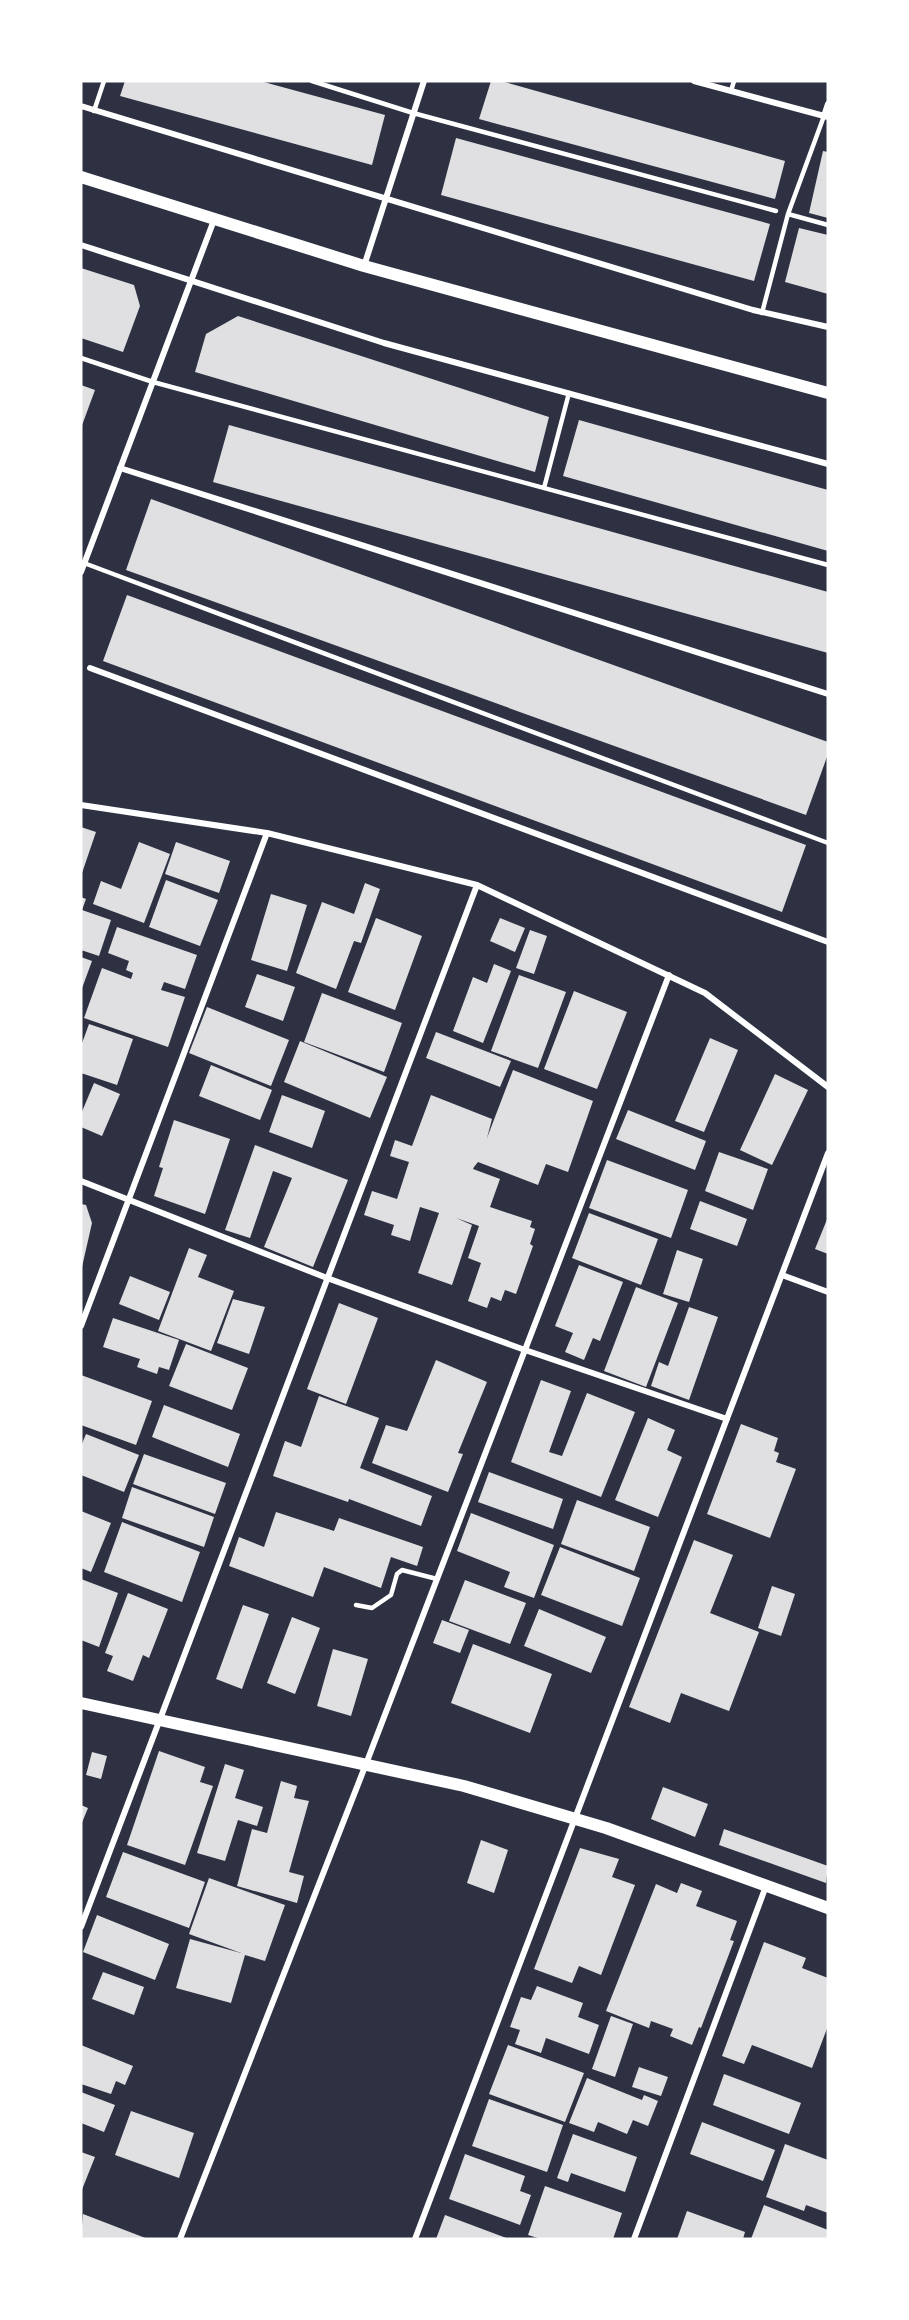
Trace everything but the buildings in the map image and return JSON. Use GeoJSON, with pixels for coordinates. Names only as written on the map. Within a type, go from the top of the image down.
{"type":"FeatureCollection","features":[{"type":"Feature","properties":{"kind":"main road"},"geometry":{"type":"LineString","coordinates":[[81,177],[364,266],[828,393]]}},
{"type":"Feature","properties":{"kind":"main road"},"geometry":{"type":"LineString","coordinates":[[81,1703],[464,1786],[575,1818],[828,1908]]}},
{"type":"Feature","properties":{"kind":"street"},"geometry":{"type":"LineString","coordinates":[[364,266],[424,81]]}},
{"type":"Feature","properties":{"kind":"street"},"geometry":{"type":"LineString","coordinates":[[694,81],[826,116],[828,104]]}},
{"type":"Feature","properties":{"kind":"street"},"geometry":{"type":"LineString","coordinates":[[81,106],[385,201],[753,310],[828,327]]}},
{"type":"Feature","properties":{"kind":"street"},"geometry":{"type":"LineString","coordinates":[[81,572],[214,219]]}},
{"type":"Feature","properties":{"kind":"street"},"geometry":{"type":"LineString","coordinates":[[81,245],[384,343],[828,464]]}},
{"type":"Feature","properties":{"kind":"street"},"geometry":{"type":"LineString","coordinates":[[120,468],[828,694]]}},
{"type":"Feature","properties":{"kind":"street"},"geometry":{"type":"LineString","coordinates":[[90,668],[828,940]]}},
{"type":"Feature","properties":{"kind":"street"},"geometry":{"type":"LineString","coordinates":[[81,805],[267,832],[477,885],[705,993],[828,1087]]}},
{"type":"Feature","properties":{"kind":"street"},"geometry":{"type":"LineString","coordinates":[[81,1326],[267,832]]}},
{"type":"Feature","properties":{"kind":"street"},"geometry":{"type":"LineString","coordinates":[[81,1927],[477,885]]}},
{"type":"Feature","properties":{"kind":"street"},"geometry":{"type":"LineString","coordinates":[[180,2239],[366,1764],[669,975]]}},
{"type":"Feature","properties":{"kind":"street"},"geometry":{"type":"LineString","coordinates":[[415,2239],[828,1153]]}},
{"type":"Feature","properties":{"kind":"street"},"geometry":{"type":"LineString","coordinates":[[81,1181],[327,1278],[525,1350],[727,1419]]}},
{"type":"Feature","properties":{"kind":"street"},"geometry":{"type":"LineString","coordinates":[[782,1275],[828,1292]]}},
{"type":"Feature","properties":{"kind":"street"},"geometry":{"type":"LineString","coordinates":[[634,2239],[766,1886]]}},
{"type":"Feature","properties":{"kind":"lane"},"geometry":{"type":"LineString","coordinates":[[94,111],[104,81]]}},
{"type":"Feature","properties":{"kind":"lane"},"geometry":{"type":"LineString","coordinates":[[312,81],[413,113],[776,211]]}},
{"type":"Feature","properties":{"kind":"lane"},"geometry":{"type":"LineString","coordinates":[[731,91],[734,81]]}},
{"type":"Feature","properties":{"kind":"lane"},"geometry":{"type":"LineString","coordinates":[[762,312],[788,214],[826,116]]}},
{"type":"Feature","properties":{"kind":"lane"},"geometry":{"type":"LineString","coordinates":[[788,214],[828,225]]}},
{"type":"Feature","properties":{"kind":"lane"},"geometry":{"type":"LineString","coordinates":[[81,358],[153,382],[828,565]]}},
{"type":"Feature","properties":{"kind":"lane"},"geometry":{"type":"LineString","coordinates":[[544,488],[569,393]]}},
{"type":"Feature","properties":{"kind":"lane"},"geometry":{"type":"LineString","coordinates":[[84,563],[828,843]]}},
{"type":"Feature","properties":{"kind":"lane"},"geometry":{"type":"LineString","coordinates":[[356,1605],[372,1608],[392,1595],[396,1574],[402,1570],[437,1580]]}}]}
